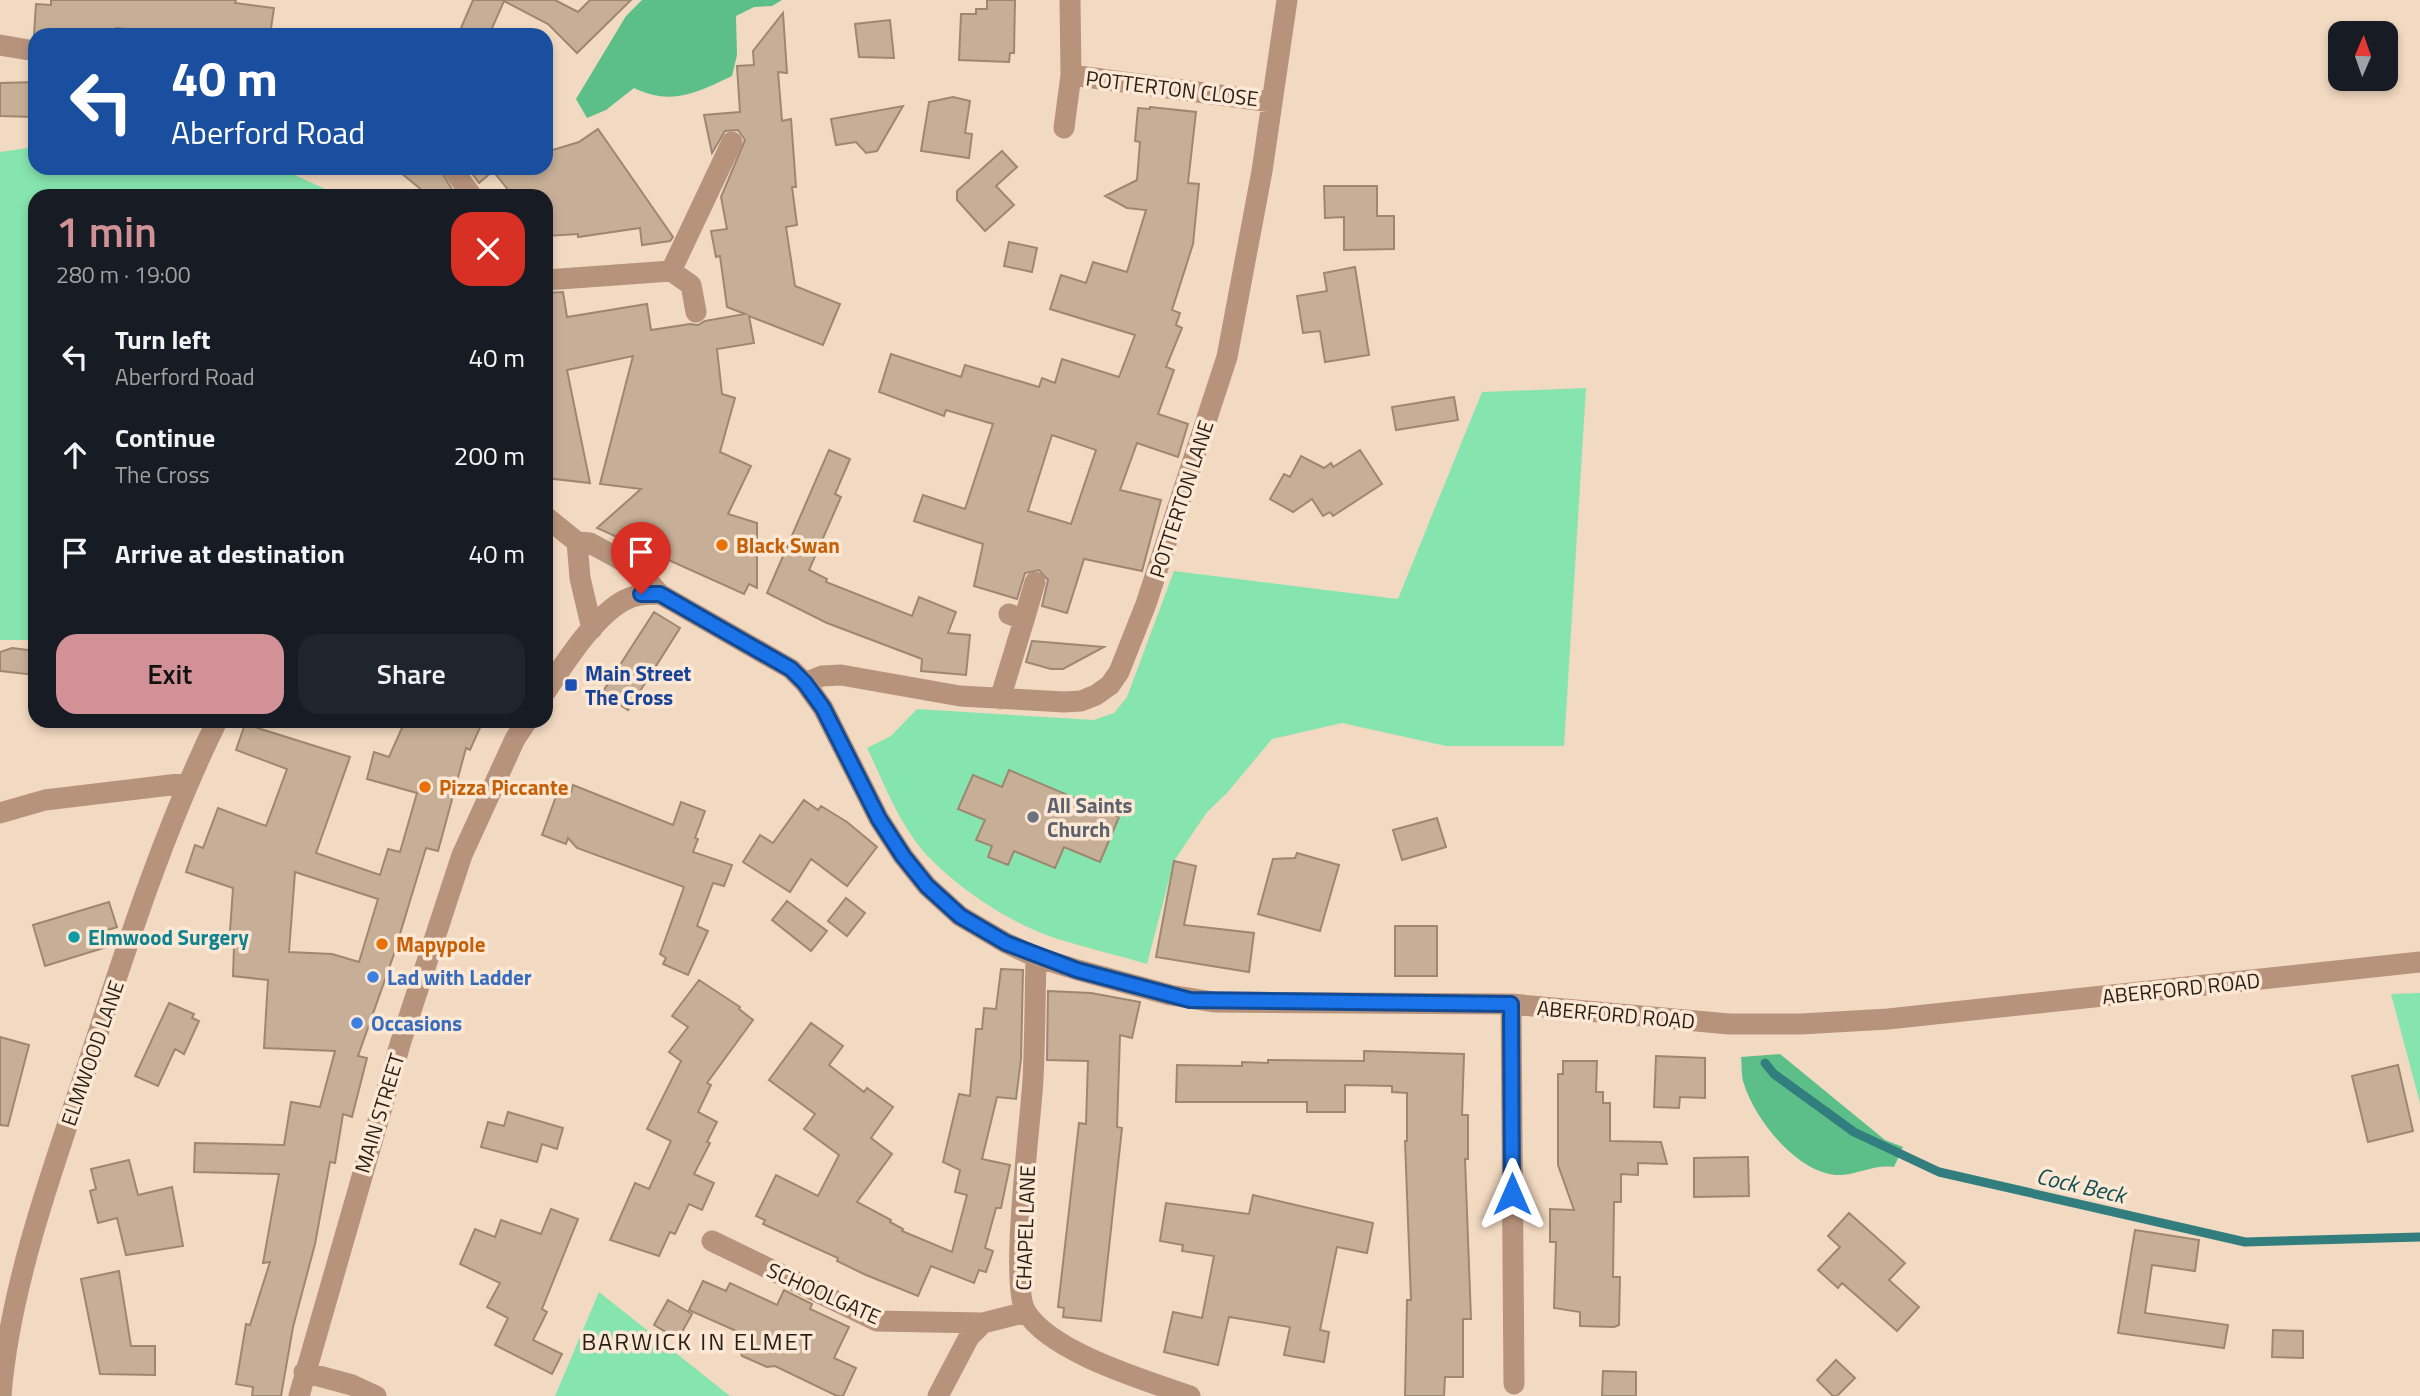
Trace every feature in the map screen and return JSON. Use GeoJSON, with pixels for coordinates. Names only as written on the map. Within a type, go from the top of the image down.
{"type":"FeatureCollection","features":[{"type":"Feature","properties":{"kind":"street","name":"POTTERTON CLOSE"},"geometry":{"type":"LineString","coordinates":[[1063,128],[1071,75],[1070,0]]}},
{"type":"Feature","properties":{"kind":"street","name":"POTTERTON LANE"},"geometry":{"type":"LineString","coordinates":[[798,676],[841,675],[922,690],[1000,699],[1081,701],[1110,685],[1119,672],[1146,604],[1227,357],[1272,102],[1287,0]]}},
{"type":"Feature","properties":{"kind":"street"},"geometry":{"type":"LineString","coordinates":[[0,45],[28,50]]}},
{"type":"Feature","properties":{"kind":"street","name":"POTTERTON CLOSE"},"geometry":{"type":"LineString","coordinates":[[1071,75],[1272,102]]}},
{"type":"Feature","properties":{"kind":"street"},"geometry":{"type":"LineString","coordinates":[[671,271],[732,142]]}},
{"type":"Feature","properties":{"kind":"street"},"geometry":{"type":"LineString","coordinates":[[553,279],[671,271],[691,285],[696,312]]}},
{"type":"Feature","properties":{"kind":"street"},"geometry":{"type":"LineString","coordinates":[[553,523],[577,542],[590,543],[636,568],[660,594],[798,676]]}},
{"type":"Feature","properties":{"kind":"street"},"geometry":{"type":"LineString","coordinates":[[577,542],[580,578],[593,629]]}},
{"type":"Feature","properties":{"kind":"street"},"geometry":{"type":"LineString","coordinates":[[1000,699],[1016,617],[1035,582]]}},
{"type":"Feature","properties":{"kind":"street"},"geometry":{"type":"LineString","coordinates":[[553,680],[568,657],[623,601],[641,594],[660,594]]}},
{"type":"Feature","properties":{"kind":"street","name":"ABERFORD ROAD"},"geometry":{"type":"LineString","coordinates":[[798,676],[823,708],[879,819],[903,856],[927,886],[960,916],[1036,957],[1124,984],[1190,1000],[1511,1004],[1729,1024],[1801,1024],[1888,1019],[2420,962]]}},
{"type":"Feature","properties":{"kind":"street","name":"ELMWOOD LANE"},"geometry":{"type":"LineString","coordinates":[[1,1396],[11,1324],[48,1182],[109,1000],[187,783],[214,728]]}},
{"type":"Feature","properties":{"kind":"street","name":"MAIN STREET"},"geometry":{"type":"LineString","coordinates":[[299,1396],[401,1041],[462,855],[522,728]]}},
{"type":"Feature","properties":{"kind":"street"},"geometry":{"type":"LineString","coordinates":[[0,813],[45,800],[187,783]]}},
{"type":"Feature","properties":{"kind":"street","name":"CHAPEL LANE"},"geometry":{"type":"LineString","coordinates":[[1036,957],[1033,1078],[1021,1226],[1020,1293],[1026,1312],[1048,1334],[1079,1354],[1190,1396]]}},
{"type":"Feature","properties":{"kind":"street"},"geometry":{"type":"LineString","coordinates":[[1511,1004],[1514,1384]]}},
{"type":"Feature","properties":{"kind":"street","name":"SCHOOLGATE"},"geometry":{"type":"LineString","coordinates":[[712,1241],[877,1321],[983,1323],[1026,1312]]}},
{"type":"Feature","properties":{"kind":"street"},"geometry":{"type":"LineString","coordinates":[[938,1396],[969,1337],[983,1323]]}},
{"type":"Feature","properties":{"kind":"street"},"geometry":{"type":"LineString","coordinates":[[304,1372],[352,1385],[376,1396]]}},
{"type":"Feature","properties":{"kind":"green space"},"geometry":{"type":"Polygon","coordinates":[[[642,0],[782,0],[772,6],[754,7],[736,16],[737,55],[732,76],[707,88],[672,97],[634,88],[606,110],[587,118],[576,99],[626,16],[642,0]]]}},
{"type":"Feature","properties":{"kind":"green space"},"geometry":{"type":"Polygon","coordinates":[[[28,148],[28,175],[294,175],[326,189],[28,189],[28,640],[0,640],[0,152],[28,148]]]}},
{"type":"Feature","properties":{"kind":"green space"},"geometry":{"type":"Polygon","coordinates":[[[1586,388],[1564,746],[1446,746],[1342,723],[1272,739],[1227,793],[1207,812],[1174,861],[1147,964],[1073,944],[1015,921],[966,889],[936,865],[907,828],[867,748],[891,736],[917,709],[1094,720],[1114,713],[1127,697],[1174,571],[1398,599],[1482,392],[1586,388]]]}},
{"type":"Feature","properties":{"kind":"green space"},"geometry":{"type":"Polygon","coordinates":[[[2420,993],[2420,1103],[2391,994],[2420,993]]]}},
{"type":"Feature","properties":{"kind":"green space"},"geometry":{"type":"Polygon","coordinates":[[[1780,1054],[1885,1140],[1903,1147],[1894,1167],[1879,1167],[1851,1174],[1821,1172],[1807,1165],[1779,1142],[1750,1098],[1743,1081],[1741,1057],[1780,1054]]]}},
{"type":"Feature","properties":{"kind":"green space"},"geometry":{"type":"Polygon","coordinates":[[[599,1292],[730,1396],[555,1396],[599,1292]]]}},
{"type":"Feature","properties":{"kind":"building"},"geometry":{"type":"Polygon","coordinates":[[[51,0],[236,0],[235,3],[274,8],[271,28],[34,28],[36,4],[51,5],[51,0]]]}},
{"type":"Feature","properties":{"kind":"building"},"geometry":{"type":"Polygon","coordinates":[[[473,0],[555,0],[578,12],[590,0],[631,0],[577,53],[548,24],[504,1],[492,28],[461,28],[473,0]]]}},
{"type":"Feature","properties":{"kind":"building"},"geometry":{"type":"Polygon","coordinates":[[[987,0],[1015,0],[1014,53],[1010,53],[1009,62],[959,60],[961,14],[976,14],[976,9],[987,9],[987,0]]]}},
{"type":"Feature","properties":{"kind":"building"},"geometry":{"type":"Polygon","coordinates":[[[783,13],[787,73],[778,72],[782,121],[791,119],[796,187],[792,187],[797,225],[786,227],[795,286],[840,304],[823,345],[749,316],[754,343],[717,349],[722,394],[735,398],[720,452],[751,466],[728,514],[757,523],[757,588],[749,584],[744,594],[597,528],[641,489],[600,484],[633,356],[567,370],[590,483],[553,479],[553,293],[563,292],[567,317],[647,304],[651,330],[698,325],[705,321],[745,314],[727,307],[720,256],[716,257],[711,231],[727,229],[721,197],[745,140],[738,130],[725,131],[712,153],[704,115],[740,112],[737,66],[754,65],[753,51],[783,13]]]}},
{"type":"Feature","properties":{"kind":"building"},"geometry":{"type":"Polygon","coordinates":[[[890,20],[894,58],[859,57],[855,24],[890,20]]]}},
{"type":"Feature","properties":{"kind":"building"},"geometry":{"type":"Polygon","coordinates":[[[28,82],[28,117],[0,116],[0,83],[28,82]]]}},
{"type":"Feature","properties":{"kind":"building"},"geometry":{"type":"Polygon","coordinates":[[[953,97],[970,101],[965,133],[972,134],[969,158],[921,151],[929,102],[953,97]]]}},
{"type":"Feature","properties":{"kind":"building"},"geometry":{"type":"Polygon","coordinates":[[[903,106],[877,151],[866,153],[856,142],[836,145],[831,119],[903,106]]]}},
{"type":"Feature","properties":{"kind":"building"},"geometry":{"type":"Polygon","coordinates":[[[1138,108],[1196,112],[1188,183],[1199,184],[1193,244],[1172,310],[1180,313],[1176,325],[1182,328],[1166,367],[1174,370],[1158,414],[1188,424],[1178,457],[1137,443],[1120,490],[1161,500],[1142,571],[1084,559],[1067,613],[1042,606],[1048,580],[1039,570],[1025,573],[1017,599],[974,586],[983,544],[914,521],[923,495],[965,509],[993,424],[946,410],[944,416],[879,392],[891,354],[961,377],[965,365],[1039,387],[1042,378],[1055,383],[1062,359],[1119,377],[1135,335],[1050,309],[1061,275],[1086,283],[1093,262],[1127,272],[1146,210],[1127,208],[1105,196],[1137,180],[1140,142],[1135,141],[1138,108]],[[1052,435],[1028,511],[1071,524],[1096,450],[1052,435]]]}},
{"type":"Feature","properties":{"kind":"building"},"geometry":{"type":"Polygon","coordinates":[[[598,129],[673,237],[670,241],[642,245],[640,228],[578,237],[578,234],[553,236],[553,189],[507,189],[496,175],[553,175],[553,150],[579,142],[598,129]]]}},
{"type":"Feature","properties":{"kind":"building"},"geometry":{"type":"Polygon","coordinates":[[[1002,151],[1017,167],[996,186],[1014,205],[985,231],[957,200],[957,191],[1002,151]]]}},
{"type":"Feature","properties":{"kind":"building"},"geometry":{"type":"Polygon","coordinates":[[[404,175],[443,175],[452,189],[420,189],[404,175]]]}},
{"type":"Feature","properties":{"kind":"building"},"geometry":{"type":"Polygon","coordinates":[[[473,175],[488,175],[479,183],[473,175]]]}},
{"type":"Feature","properties":{"kind":"building"},"geometry":{"type":"Polygon","coordinates":[[[1324,186],[1377,186],[1377,216],[1394,216],[1394,249],[1344,250],[1344,217],[1325,218],[1324,186]]]}},
{"type":"Feature","properties":{"kind":"building"},"geometry":{"type":"Polygon","coordinates":[[[1009,242],[1037,248],[1032,272],[1004,266],[1009,242]]]}},
{"type":"Feature","properties":{"kind":"building"},"geometry":{"type":"Polygon","coordinates":[[[1355,267],[1369,355],[1325,362],[1320,331],[1303,333],[1297,296],[1327,291],[1324,273],[1355,267]]]}},
{"type":"Feature","properties":{"kind":"building"},"geometry":{"type":"Polygon","coordinates":[[[1454,397],[1458,420],[1396,430],[1392,407],[1454,397]]]}},
{"type":"Feature","properties":{"kind":"building"},"geometry":{"type":"Polygon","coordinates":[[[829,450],[850,459],[835,494],[841,497],[809,570],[827,579],[826,582],[912,616],[919,597],[956,612],[948,633],[970,635],[966,675],[921,671],[922,659],[827,623],[767,593],[829,450]]]}},
{"type":"Feature","properties":{"kind":"building"},"geometry":{"type":"Polygon","coordinates":[[[1360,450],[1382,484],[1333,516],[1330,512],[1323,516],[1312,499],[1293,512],[1270,499],[1284,474],[1290,477],[1301,456],[1324,468],[1331,463],[1333,467],[1360,450]]]}},
{"type":"Feature","properties":{"kind":"building"},"geometry":{"type":"Polygon","coordinates":[[[654,612],[680,628],[628,710],[602,693],[654,612]]]}},
{"type":"Feature","properties":{"kind":"building"},"geometry":{"type":"Polygon","coordinates":[[[1032,641],[1104,647],[1063,669],[1051,669],[1026,662],[1032,641]]]}},
{"type":"Feature","properties":{"kind":"building"},"geometry":{"type":"Polygon","coordinates":[[[12,648],[28,650],[28,674],[0,671],[0,652],[12,648]]]}},
{"type":"Feature","properties":{"kind":"building"},"geometry":{"type":"Polygon","coordinates":[[[244,728],[258,728],[350,757],[316,853],[380,875],[388,849],[400,852],[417,793],[367,779],[374,752],[389,757],[402,728],[480,728],[470,750],[466,748],[438,851],[426,848],[393,957],[358,1056],[367,1058],[352,1117],[343,1114],[335,1163],[330,1162],[315,1244],[293,1327],[281,1396],[252,1396],[253,1387],[236,1384],[246,1324],[250,1325],[270,1262],[263,1263],[279,1174],[194,1172],[195,1143],[284,1145],[291,1102],[320,1107],[335,1051],[264,1048],[268,980],[233,976],[234,946],[229,946],[233,888],[186,872],[195,845],[203,848],[218,808],[266,826],[287,769],[236,750],[244,728]],[[295,872],[289,952],[332,954],[359,962],[378,899],[295,872]]]}},
{"type":"Feature","properties":{"kind":"building","name":"All Saints Church"},"geometry":{"type":"Polygon","coordinates":[[[1009,770],[1119,817],[1100,862],[1064,847],[1055,868],[1014,851],[1008,865],[988,857],[992,846],[976,840],[985,820],[958,809],[973,775],[1002,787],[1009,770]]]}},
{"type":"Feature","properties":{"kind":"building"},"geometry":{"type":"Polygon","coordinates":[[[573,785],[673,825],[681,802],[705,811],[693,852],[732,865],[724,886],[713,883],[697,926],[708,931],[688,975],[663,964],[666,958],[660,954],[684,887],[577,848],[568,838],[566,844],[542,835],[558,791],[570,795],[573,785]]]}},
{"type":"Feature","properties":{"kind":"building"},"geometry":{"type":"Polygon","coordinates":[[[804,800],[818,810],[821,806],[847,822],[877,847],[847,886],[811,859],[790,892],[743,862],[760,835],[773,843],[804,800]]]}},
{"type":"Feature","properties":{"kind":"building"},"geometry":{"type":"Polygon","coordinates":[[[1437,818],[1446,847],[1402,860],[1393,830],[1437,818]]]}},
{"type":"Feature","properties":{"kind":"building"},"geometry":{"type":"Polygon","coordinates":[[[1297,853],[1339,865],[1320,931],[1258,914],[1273,859],[1295,858],[1297,853]]]}},
{"type":"Feature","properties":{"kind":"building"},"geometry":{"type":"Polygon","coordinates":[[[1174,861],[1196,866],[1184,925],[1254,933],[1249,972],[1156,957],[1174,861]]]}},
{"type":"Feature","properties":{"kind":"building"},"geometry":{"type":"Polygon","coordinates":[[[846,898],[865,913],[847,936],[828,921],[846,898]]]}},
{"type":"Feature","properties":{"kind":"building"},"geometry":{"type":"Polygon","coordinates":[[[787,901],[827,931],[811,951],[772,920],[787,901]]]}},
{"type":"Feature","properties":{"kind":"building","name":"Elmwood Surgery"},"geometry":{"type":"Polygon","coordinates":[[[109,902],[117,927],[108,930],[113,945],[45,966],[33,925],[109,902]]]}},
{"type":"Feature","properties":{"kind":"building"},"geometry":{"type":"Polygon","coordinates":[[[1395,926],[1437,926],[1437,976],[1395,976],[1395,926]]]}},
{"type":"Feature","properties":{"kind":"building"},"geometry":{"type":"Polygon","coordinates":[[[1001,969],[1023,970],[1021,1059],[1016,1099],[997,1097],[982,1159],[1010,1165],[1001,1208],[996,1208],[985,1248],[993,1251],[986,1272],[979,1270],[974,1283],[931,1266],[918,1296],[866,1275],[837,1261],[838,1258],[763,1224],[765,1220],[756,1216],[776,1175],[818,1196],[839,1155],[804,1129],[815,1114],[769,1080],[811,1023],[843,1046],[829,1065],[864,1092],[867,1088],[893,1107],[871,1138],[892,1154],[857,1202],[891,1220],[890,1222],[903,1229],[902,1231],[952,1252],[967,1195],[955,1192],[960,1170],[943,1162],[959,1094],[970,1096],[976,1029],[982,1029],[984,1008],[996,1009],[1001,969]]]}},
{"type":"Feature","properties":{"kind":"building"},"geometry":{"type":"Polygon","coordinates":[[[699,980],[740,1007],[739,1009],[753,1020],[707,1083],[711,1085],[698,1112],[717,1122],[694,1174],[714,1183],[702,1210],[689,1204],[675,1234],[670,1232],[659,1256],[610,1240],[635,1183],[649,1189],[671,1141],[647,1129],[681,1061],[669,1052],[688,1027],[672,1016],[699,980]]]}},
{"type":"Feature","properties":{"kind":"building"},"geometry":{"type":"Polygon","coordinates":[[[1048,991],[1091,993],[1140,1002],[1132,1038],[1120,1035],[1117,1127],[1122,1128],[1101,1321],[1063,1317],[1064,1308],[1058,1307],[1079,1123],[1086,1124],[1088,1061],[1047,1060],[1048,991]]]}},
{"type":"Feature","properties":{"kind":"building"},"geometry":{"type":"Polygon","coordinates":[[[169,1003],[194,1014],[192,1018],[199,1021],[184,1054],[175,1049],[158,1086],[135,1076],[169,1003]]]}},
{"type":"Feature","properties":{"kind":"building"},"geometry":{"type":"Polygon","coordinates":[[[0,1037],[29,1045],[8,1126],[0,1125],[0,1037]]]}},
{"type":"Feature","properties":{"kind":"building"},"geometry":{"type":"Polygon","coordinates":[[[1364,1051],[1464,1054],[1462,1115],[1468,1115],[1468,1159],[1465,1159],[1471,1319],[1463,1319],[1463,1377],[1445,1377],[1444,1396],[1405,1396],[1407,1300],[1411,1300],[1405,1141],[1407,1093],[1392,1092],[1392,1086],[1345,1085],[1345,1112],[1307,1112],[1307,1102],[1176,1102],[1177,1065],[1242,1066],[1242,1062],[1268,1063],[1268,1060],[1364,1061],[1364,1051]]]}},
{"type":"Feature","properties":{"kind":"building"},"geometry":{"type":"Polygon","coordinates":[[[1656,1056],[1705,1058],[1705,1098],[1680,1097],[1679,1108],[1654,1107],[1656,1056]]]}},
{"type":"Feature","properties":{"kind":"building"},"geometry":{"type":"Polygon","coordinates":[[[1563,1061],[1597,1061],[1596,1092],[1603,1092],[1603,1103],[1610,1103],[1610,1141],[1661,1142],[1667,1164],[1638,1163],[1638,1175],[1621,1174],[1621,1202],[1614,1202],[1613,1277],[1620,1277],[1619,1325],[1614,1327],[1580,1326],[1580,1312],[1554,1308],[1556,1242],[1550,1242],[1550,1209],[1574,1210],[1558,1165],[1558,1074],[1563,1074],[1563,1061]]]}},
{"type":"Feature","properties":{"kind":"building"},"geometry":{"type":"Polygon","coordinates":[[[2398,1065],[2413,1131],[2368,1142],[2352,1076],[2398,1065]]]}},
{"type":"Feature","properties":{"kind":"building"},"geometry":{"type":"Polygon","coordinates":[[[508,1112],[563,1128],[557,1149],[542,1144],[537,1162],[481,1147],[488,1122],[504,1126],[508,1112]]]}},
{"type":"Feature","properties":{"kind":"building"},"geometry":{"type":"Polygon","coordinates":[[[1748,1157],[1749,1196],[1694,1197],[1694,1158],[1748,1157]]]}},
{"type":"Feature","properties":{"kind":"building"},"geometry":{"type":"Polygon","coordinates":[[[129,1160],[138,1195],[172,1187],[183,1246],[126,1255],[117,1218],[98,1223],[90,1191],[96,1189],[91,1169],[129,1160]]]}},
{"type":"Feature","properties":{"kind":"building"},"geometry":{"type":"Polygon","coordinates":[[[1253,1195],[1373,1223],[1367,1253],[1337,1247],[1320,1330],[1329,1332],[1324,1362],[1284,1355],[1290,1327],[1229,1317],[1218,1365],[1164,1352],[1173,1312],[1202,1318],[1214,1256],[1182,1251],[1183,1245],[1160,1241],[1166,1203],[1249,1214],[1253,1195]]]}},
{"type":"Feature","properties":{"kind":"building"},"geometry":{"type":"Polygon","coordinates":[[[551,1209],[578,1219],[542,1309],[547,1312],[533,1340],[562,1354],[552,1374],[495,1345],[508,1318],[487,1307],[500,1283],[460,1264],[475,1229],[495,1237],[501,1220],[541,1234],[551,1209]]]}},
{"type":"Feature","properties":{"kind":"building"},"geometry":{"type":"Polygon","coordinates":[[[1849,1213],[1905,1263],[1889,1280],[1919,1307],[1897,1331],[1842,1283],[1838,1288],[1818,1270],[1840,1247],[1828,1236],[1849,1213]]]}},
{"type":"Feature","properties":{"kind":"building"},"geometry":{"type":"Polygon","coordinates":[[[2135,1230],[2199,1240],[2195,1271],[2152,1265],[2145,1313],[2228,1325],[2224,1348],[2118,1333],[2135,1230]]]}},
{"type":"Feature","properties":{"kind":"building"},"geometry":{"type":"Polygon","coordinates":[[[119,1271],[131,1346],[155,1346],[155,1375],[100,1374],[81,1279],[119,1271]]]}},
{"type":"Feature","properties":{"kind":"building"},"geometry":{"type":"Polygon","coordinates":[[[703,1281],[726,1291],[730,1283],[777,1305],[784,1290],[812,1304],[810,1309],[849,1327],[834,1358],[856,1368],[843,1396],[837,1396],[775,1366],[767,1367],[742,1356],[738,1344],[743,1334],[689,1310],[703,1281]]]}},
{"type":"Feature","properties":{"kind":"building"},"geometry":{"type":"Polygon","coordinates":[[[668,1300],[692,1314],[678,1339],[654,1325],[668,1300]]]}},
{"type":"Feature","properties":{"kind":"building"},"geometry":{"type":"Polygon","coordinates":[[[2273,1330],[2303,1331],[2303,1358],[2272,1357],[2273,1330]]]}},
{"type":"Feature","properties":{"kind":"building"},"geometry":{"type":"Polygon","coordinates":[[[1836,1360],[1855,1378],[1837,1396],[1833,1396],[1817,1380],[1836,1360]]]}},
{"type":"Feature","properties":{"kind":"building"},"geometry":{"type":"Polygon","coordinates":[[[1603,1371],[1636,1372],[1636,1396],[1602,1396],[1603,1371]]]}},
{"type":"Feature","properties":{"kind":"waterway","name":"Cock Beck"},"geometry":{"type":"LineString","coordinates":[[1765,1063],[1774,1074],[1854,1132],[1939,1172],[2245,1242],[2420,1237]]}},
{"type":"Feature","properties":{"kind":"place","name":"Black Swan"},"geometry":{"type":"Point","coordinates":[722,545]}},
{"type":"Feature","properties":{"kind":"place","name":"Main Street The Cross"},"geometry":{"type":"Point","coordinates":[571,685]}},
{"type":"Feature","properties":{"kind":"place","name":"Pizza Piccante"},"geometry":{"type":"Point","coordinates":[425,787]}},
{"type":"Feature","properties":{"kind":"place","name":"All Saints Church"},"geometry":{"type":"Point","coordinates":[1033,817]}},
{"type":"Feature","properties":{"kind":"place","name":"Elmwood Surgery"},"geometry":{"type":"Point","coordinates":[74,937]}},
{"type":"Feature","properties":{"kind":"place","name":"Mapypole"},"geometry":{"type":"Point","coordinates":[382,944]}},
{"type":"Feature","properties":{"kind":"place","name":"Lad with Ladder"},"geometry":{"type":"Point","coordinates":[373,977]}},
{"type":"Feature","properties":{"kind":"place","name":"Occasions"},"geometry":{"type":"Point","coordinates":[357,1023]}},
{"type":"Feature","properties":{"kind":"district","name":"BARWICK IN ELMET"},"geometry":{"type":"Point","coordinates":[698,1341]}},
{"type":"Feature","properties":{"kind":"route"},"geometry":{"type":"LineString","coordinates":[[641,594],[660,594],[730,631],[791,669],[823,708],[879,819],[903,856],[927,886],[960,916],[1006,943],[1036,957],[1077,970],[1190,1000],[1511,1004],[1512,1194]]}}]}
